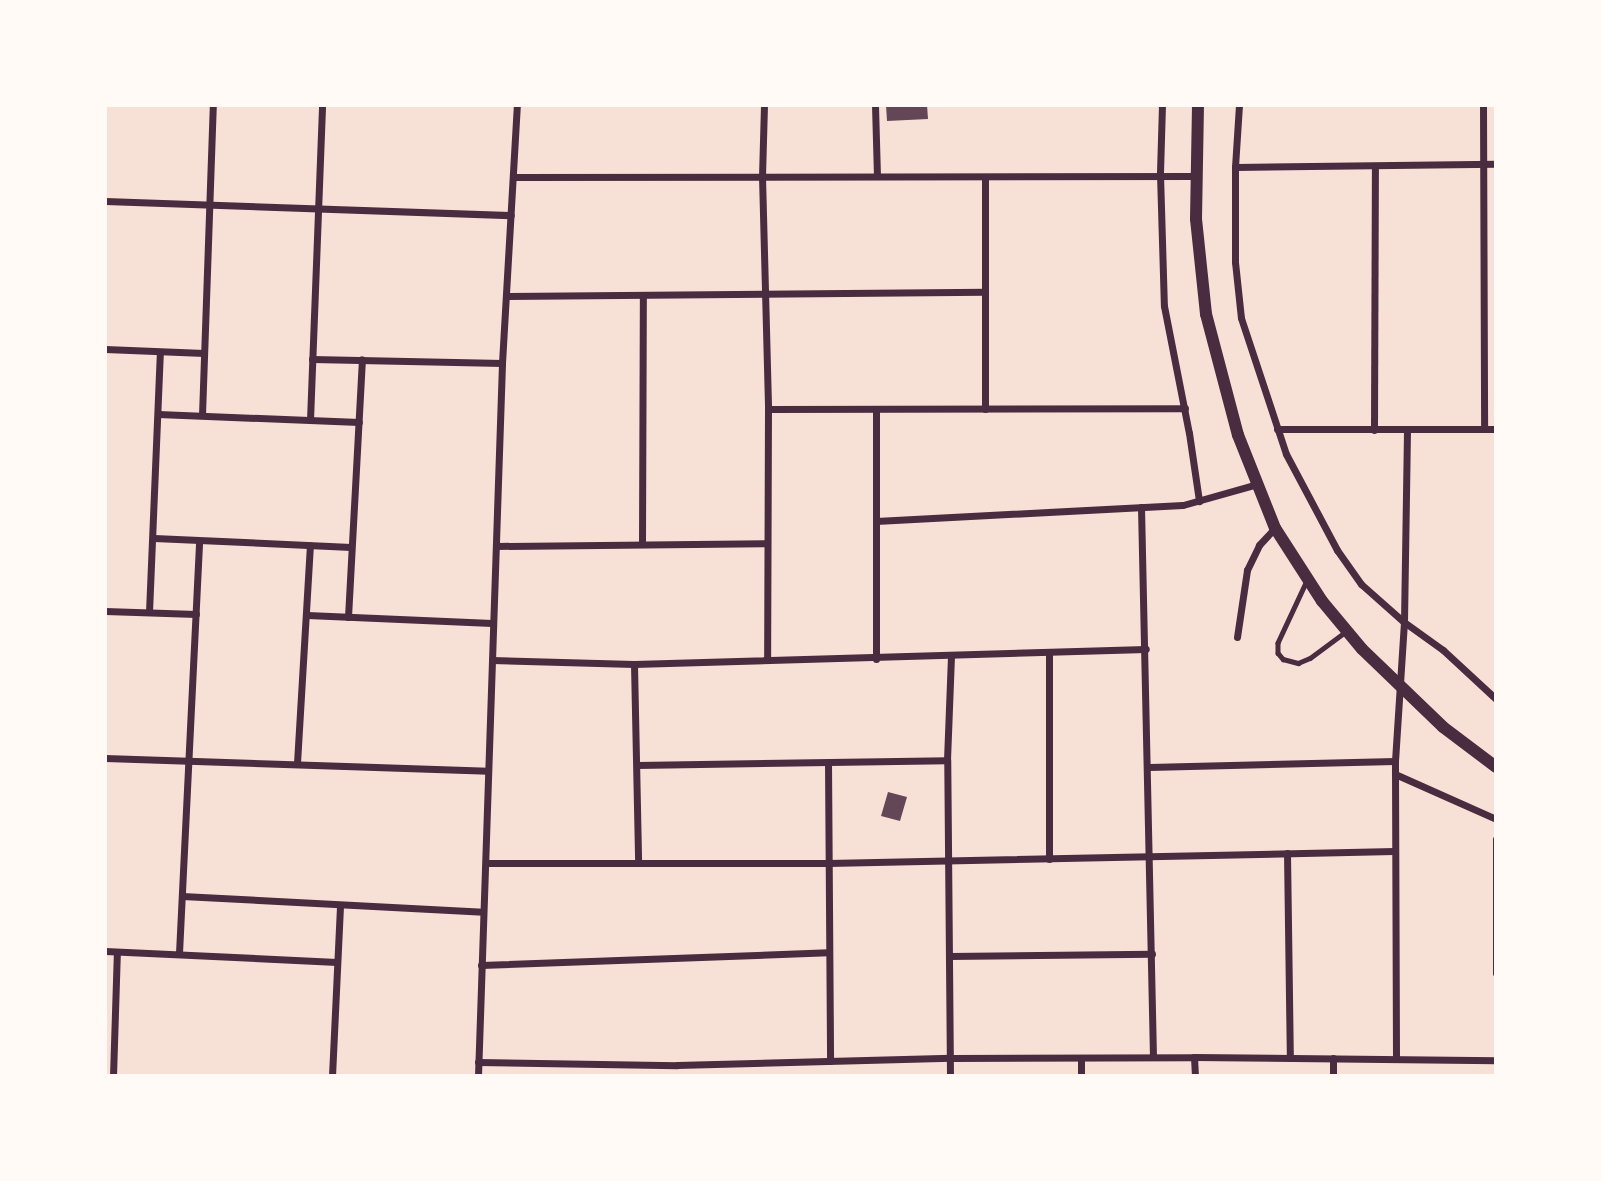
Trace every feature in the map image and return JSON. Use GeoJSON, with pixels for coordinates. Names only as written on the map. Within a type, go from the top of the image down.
{"type":"FeatureCollection","features":[{"type":"Feature","properties":{"kind":"main road"},"geometry":{"type":"LineString","coordinates":[[1198,105],[1198,260],[1206,314],[1222,382],[1275,528],[1307,581],[1346,631],[1443,727],[1496,767]]}},
{"type":"Feature","properties":{"kind":"street"},"geometry":{"type":"LineString","coordinates":[[202,415],[213,105]]}},
{"type":"Feature","properties":{"kind":"street"},"geometry":{"type":"LineString","coordinates":[[310,420],[322,105]]}},
{"type":"Feature","properties":{"kind":"street"},"geometry":{"type":"LineString","coordinates":[[478,1076],[502,363],[517,105]]}},
{"type":"Feature","properties":{"kind":"street"},"geometry":{"type":"LineString","coordinates":[[764,105],[762,176],[768,409],[765,543],[767,659]]}},
{"type":"Feature","properties":{"kind":"street"},"geometry":{"type":"LineString","coordinates":[[875,105],[877,176]]}},
{"type":"Feature","properties":{"kind":"street"},"geometry":{"type":"LineString","coordinates":[[1162,105],[1160,174],[1164,306],[1185,408],[1199,501]]}},
{"type":"Feature","properties":{"kind":"street"},"geometry":{"type":"LineString","coordinates":[[1239,105],[1235,167],[1235,262],[1241,318],[1286,454],[1337,550],[1361,584],[1404,622],[1443,650],[1496,699]]}},
{"type":"Feature","properties":{"kind":"street"},"geometry":{"type":"LineString","coordinates":[[1483,105],[1484,429]]}},
{"type":"Feature","properties":{"kind":"street"},"geometry":{"type":"LineString","coordinates":[[1235,167],[1496,164]]}},
{"type":"Feature","properties":{"kind":"street"},"geometry":{"type":"LineString","coordinates":[[1374,430],[1375,166]]}},
{"type":"Feature","properties":{"kind":"street"},"geometry":{"type":"LineString","coordinates":[[514,177],[1196,176]]}},
{"type":"Feature","properties":{"kind":"street"},"geometry":{"type":"LineString","coordinates":[[985,178],[985,409]]}},
{"type":"Feature","properties":{"kind":"street"},"geometry":{"type":"LineString","coordinates":[[105,201],[511,215]]}},
{"type":"Feature","properties":{"kind":"street"},"geometry":{"type":"LineString","coordinates":[[507,296],[985,292]]}},
{"type":"Feature","properties":{"kind":"street"},"geometry":{"type":"LineString","coordinates":[[642,544],[643,295]]}},
{"type":"Feature","properties":{"kind":"street"},"geometry":{"type":"LineString","coordinates":[[105,349],[204,353]]}},
{"type":"Feature","properties":{"kind":"street"},"geometry":{"type":"LineString","coordinates":[[149,612],[160,352]]}},
{"type":"Feature","properties":{"kind":"street"},"geometry":{"type":"LineString","coordinates":[[312,359],[502,363]]}},
{"type":"Feature","properties":{"kind":"street"},"geometry":{"type":"LineString","coordinates":[[348,617],[362,359]]}},
{"type":"Feature","properties":{"kind":"street"},"geometry":{"type":"LineString","coordinates":[[768,409],[1185,408]]}},
{"type":"Feature","properties":{"kind":"street"},"geometry":{"type":"LineString","coordinates":[[876,410],[876,659]]}},
{"type":"Feature","properties":{"kind":"street"},"geometry":{"type":"LineString","coordinates":[[158,414],[359,422]]}},
{"type":"Feature","properties":{"kind":"street"},"geometry":{"type":"LineString","coordinates":[[1277,429],[1496,429]]}},
{"type":"Feature","properties":{"kind":"street"},"geometry":{"type":"LineString","coordinates":[[1396,1057],[1395,761],[1404,622],[1407,429]]}},
{"type":"Feature","properties":{"kind":"street"},"geometry":{"type":"LineString","coordinates":[[876,521],[1141,507],[1199,501],[1257,484]]}},
{"type":"Feature","properties":{"kind":"street"},"geometry":{"type":"LineString","coordinates":[[1141,507],[1151,857],[1153,1057]]}},
{"type":"Feature","properties":{"kind":"street"},"geometry":{"type":"LineString","coordinates":[[1237,637],[1247,570],[1259,545],[1275,528]]}},
{"type":"Feature","properties":{"kind":"street"},"geometry":{"type":"LineString","coordinates":[[154,538],[351,547]]}},
{"type":"Feature","properties":{"kind":"street"},"geometry":{"type":"LineString","coordinates":[[179,953],[199,541]]}},
{"type":"Feature","properties":{"kind":"street"},"geometry":{"type":"LineString","coordinates":[[496,546],[765,543]]}},
{"type":"Feature","properties":{"kind":"street"},"geometry":{"type":"LineString","coordinates":[[298,763],[310,545]]}},
{"type":"Feature","properties":{"kind":"street"},"geometry":{"type":"LineString","coordinates":[[105,611],[196,614]]}},
{"type":"Feature","properties":{"kind":"street"},"geometry":{"type":"LineString","coordinates":[[307,615],[492,623]]}},
{"type":"Feature","properties":{"kind":"street"},"geometry":{"type":"LineString","coordinates":[[492,660],[634,664],[1146,649]]}},
{"type":"Feature","properties":{"kind":"street"},"geometry":{"type":"LineString","coordinates":[[1049,653],[1049,859]]}},
{"type":"Feature","properties":{"kind":"street"},"geometry":{"type":"LineString","coordinates":[[950,1076],[947,760],[951,656]]}},
{"type":"Feature","properties":{"kind":"street"},"geometry":{"type":"LineString","coordinates":[[634,664],[638,863]]}},
{"type":"Feature","properties":{"kind":"street"},"geometry":{"type":"LineString","coordinates":[[105,758],[488,771]]}},
{"type":"Feature","properties":{"kind":"street"},"geometry":{"type":"LineString","coordinates":[[637,765],[947,760]]}},
{"type":"Feature","properties":{"kind":"street"},"geometry":{"type":"LineString","coordinates":[[1149,767],[1395,761]]}},
{"type":"Feature","properties":{"kind":"street"},"geometry":{"type":"LineString","coordinates":[[828,762],[830,1061]]}},
{"type":"Feature","properties":{"kind":"street"},"geometry":{"type":"LineString","coordinates":[[1395,774],[1496,819]]}},
{"type":"Feature","properties":{"kind":"street"},"geometry":{"type":"LineString","coordinates":[[1496,839],[1496,973]]}},
{"type":"Feature","properties":{"kind":"street"},"geometry":{"type":"LineString","coordinates":[[486,863],[828,863],[1395,851]]}},
{"type":"Feature","properties":{"kind":"street"},"geometry":{"type":"LineString","coordinates":[[1287,853],[1290,1058]]}},
{"type":"Feature","properties":{"kind":"street"},"geometry":{"type":"LineString","coordinates":[[182,896],[483,912]]}},
{"type":"Feature","properties":{"kind":"street"},"geometry":{"type":"LineString","coordinates":[[332,1076],[340,905]]}},
{"type":"Feature","properties":{"kind":"street"},"geometry":{"type":"LineString","coordinates":[[105,951],[337,962]]}},
{"type":"Feature","properties":{"kind":"street"},"geometry":{"type":"LineString","coordinates":[[113,1076],[117,952]]}},
{"type":"Feature","properties":{"kind":"street"},"geometry":{"type":"LineString","coordinates":[[481,965],[828,952]]}},
{"type":"Feature","properties":{"kind":"street"},"geometry":{"type":"LineString","coordinates":[[949,956],[1152,954]]}},
{"type":"Feature","properties":{"kind":"street"},"geometry":{"type":"LineString","coordinates":[[478,1062],[677,1065],[951,1058],[1153,1057],[1396,1057],[1496,1060]]}},
{"type":"Feature","properties":{"kind":"street"},"geometry":{"type":"LineString","coordinates":[[1194,1057],[1195,1076]]}},
{"type":"Feature","properties":{"kind":"street"},"geometry":{"type":"LineString","coordinates":[[1081,1058],[1081,1076]]}},
{"type":"Feature","properties":{"kind":"street"},"geometry":{"type":"LineString","coordinates":[[1333,1058],[1333,1076]]}},
{"type":"Feature","properties":{"kind":"street"},"geometry":{"type":"LineString","coordinates":[[677,1065],[677,1076]]}},
{"type":"Feature","properties":{"kind":"lane"},"geometry":{"type":"LineString","coordinates":[[1307,581],[1278,643],[1278,653],[1283,659],[1298,663],[1310,658],[1346,631]]}},
{"type":"Feature","properties":{"kind":"building"},"geometry":{"type":"Polygon","coordinates":[[[886,105],[927,105],[928,119],[887,121],[886,105]]]}},
{"type":"Feature","properties":{"kind":"building"},"geometry":{"type":"Polygon","coordinates":[[[888,792],[907,797],[900,821],[881,816],[888,792]]]}}]}
